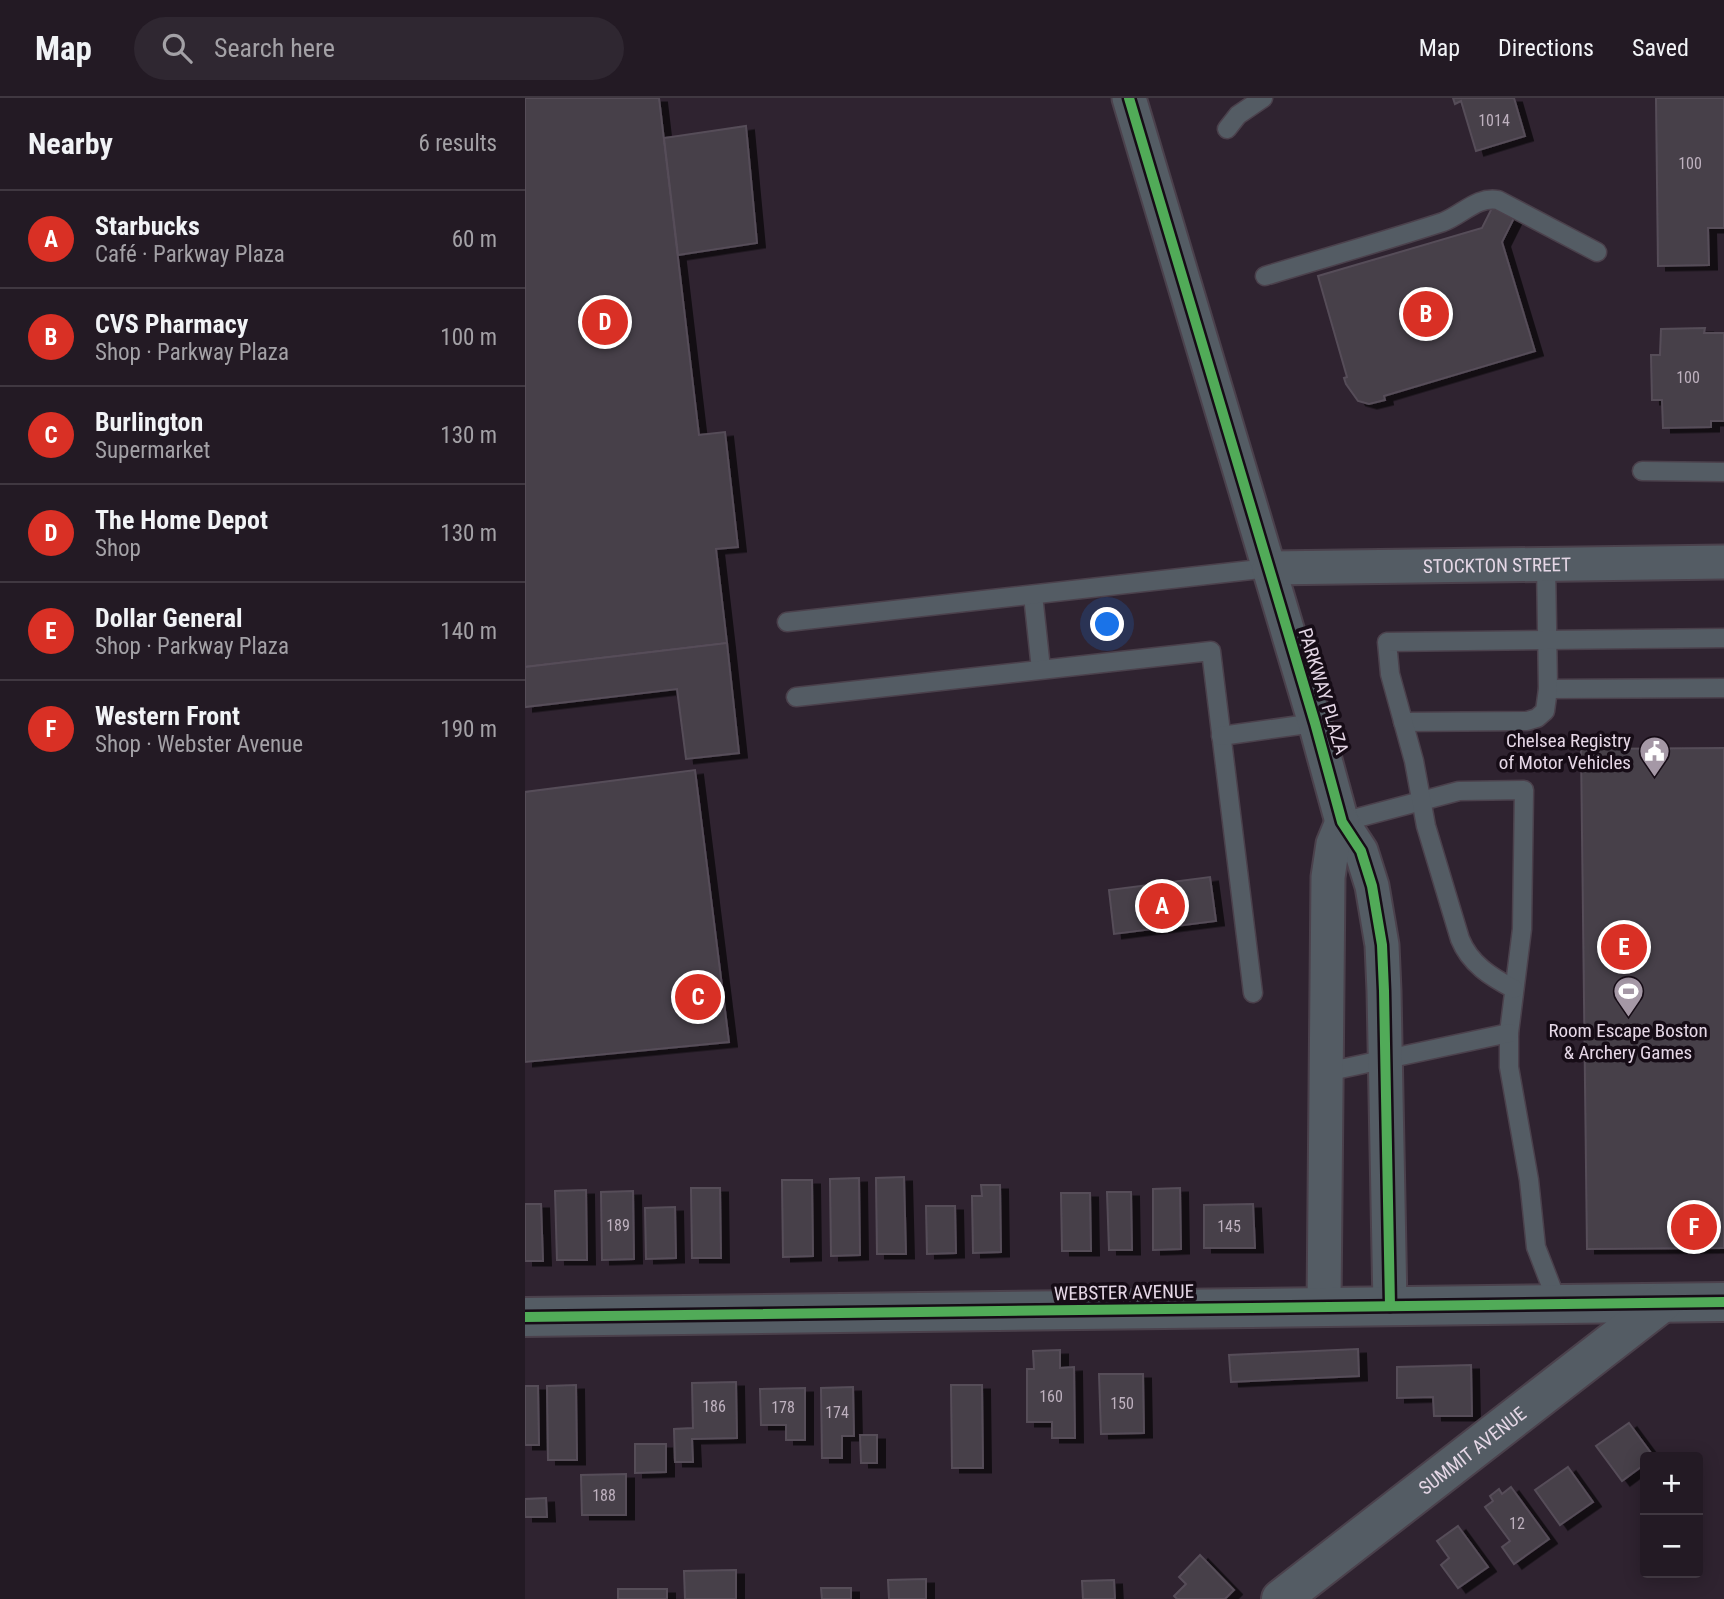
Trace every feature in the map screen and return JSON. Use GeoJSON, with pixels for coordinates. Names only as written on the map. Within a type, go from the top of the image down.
{"type":"FeatureCollection","features":[{"type":"Feature","properties":{"kind":"street","name":"PARKWAY PLAZA"},"geometry":{"type":"LineString","coordinates":[[1129,98],[1342,822],[1356,841],[1365,861],[1375,899],[1383,965],[1390,1306]]}},
{"type":"Feature","properties":{"kind":"street","name":"STOCKTON STREET"},"geometry":{"type":"LineString","coordinates":[[1269,568],[1724,562]]}},
{"type":"Feature","properties":{"kind":"street"},"geometry":{"type":"LineString","coordinates":[[1324,1307],[1329,866],[1333,844],[1342,822]]}},
{"type":"Feature","properties":{"kind":"street","name":"WEBSTER AVENUE"},"geometry":{"type":"LineString","coordinates":[[525,1317],[1724,1302]]}},
{"type":"Feature","properties":{"kind":"street","name":"SUMMIT AVENUE"},"geometry":{"type":"LineString","coordinates":[[1281,1599],[1662,1303]]}},
{"type":"Feature","properties":{"kind":"lane"},"geometry":{"type":"LineString","coordinates":[[1227,129],[1238,115],[1263,98]]}},
{"type":"Feature","properties":{"kind":"lane"},"geometry":{"type":"LineString","coordinates":[[1265,276],[1442,222],[1479,202],[1491,199],[1498,200],[1597,252]]}},
{"type":"Feature","properties":{"kind":"lane"},"geometry":{"type":"LineString","coordinates":[[1642,471],[1724,472]]}},
{"type":"Feature","properties":{"kind":"lane"},"geometry":{"type":"LineString","coordinates":[[1403,722],[1532,720],[1545,711],[1548,689],[1546,564]]}},
{"type":"Feature","properties":{"kind":"lane"},"geometry":{"type":"LineString","coordinates":[[786,622],[1269,568]]}},
{"type":"Feature","properties":{"kind":"lane"},"geometry":{"type":"LineString","coordinates":[[1033,595],[1041,669]]}},
{"type":"Feature","properties":{"kind":"lane"},"geometry":{"type":"LineString","coordinates":[[1514,989],[1478,966],[1464,948],[1431,849],[1414,761],[1388,665],[1387,642],[1724,638]]}},
{"type":"Feature","properties":{"kind":"lane"},"geometry":{"type":"LineString","coordinates":[[796,697],[1211,651],[1253,993]]}},
{"type":"Feature","properties":{"kind":"lane"},"geometry":{"type":"LineString","coordinates":[[1548,689],[1724,688]]}},
{"type":"Feature","properties":{"kind":"lane"},"geometry":{"type":"LineString","coordinates":[[1221,736],[1315,723]]}},
{"type":"Feature","properties":{"kind":"lane"},"geometry":{"type":"LineString","coordinates":[[1342,822],[1459,791],[1524,790],[1522,929],[1509,1033],[1509,1067],[1529,1180],[1535,1247],[1558,1304]]}},
{"type":"Feature","properties":{"kind":"lane"},"geometry":{"type":"LineString","coordinates":[[1326,1072],[1509,1033]]}},
{"type":"Feature","properties":{"kind":"building"},"geometry":{"type":"Polygon","coordinates":[[[525,98],[659,98],[699,435],[725,432],[738,547],[716,549],[727,643],[525,667],[525,98]]]}},
{"type":"Feature","properties":{"kind":"building"},"geometry":{"type":"Polygon","coordinates":[[[1453,98],[1514,98],[1525,136],[1476,151],[1461,101],[1455,104],[1453,98]]]}},
{"type":"Feature","properties":{"kind":"building"},"geometry":{"type":"Polygon","coordinates":[[[1656,98],[1724,98],[1724,228],[1708,228],[1709,265],[1658,266],[1656,98]]]}},
{"type":"Feature","properties":{"kind":"building"},"geometry":{"type":"Polygon","coordinates":[[[746,126],[757,243],[678,255],[664,138],[746,126]]]}},
{"type":"Feature","properties":{"kind":"building"},"geometry":{"type":"Polygon","coordinates":[[[1493,206],[1515,216],[1502,242],[1535,351],[1384,396],[1385,400],[1369,404],[1358,401],[1344,378],[1347,377],[1318,276],[1482,228],[1493,206]]]}},
{"type":"Feature","properties":{"kind":"building"},"geometry":{"type":"Polygon","coordinates":[[[1705,328],[1704,333],[1724,333],[1724,421],[1711,421],[1711,427],[1663,428],[1662,400],[1652,400],[1651,355],[1660,355],[1661,329],[1705,328]]]}},
{"type":"Feature","properties":{"kind":"building"},"geometry":{"type":"Polygon","coordinates":[[[727,643],[739,753],[686,759],[677,689],[525,707],[525,667],[727,643]]]}},
{"type":"Feature","properties":{"kind":"building"},"geometry":{"type":"Polygon","coordinates":[[[1724,748],[1724,1248],[1587,1249],[1581,749],[1724,748]]]}},
{"type":"Feature","properties":{"kind":"building"},"geometry":{"type":"Polygon","coordinates":[[[695,770],[729,1042],[525,1062],[525,792],[695,770]]]}},
{"type":"Feature","properties":{"kind":"building"},"geometry":{"type":"Polygon","coordinates":[[[1210,877],[1216,921],[1114,934],[1109,890],[1210,877]]]}},
{"type":"Feature","properties":{"kind":"building"},"geometry":{"type":"Polygon","coordinates":[[[904,1177],[906,1254],[877,1254],[876,1178],[904,1177]]]}},
{"type":"Feature","properties":{"kind":"building"},"geometry":{"type":"Polygon","coordinates":[[[859,1178],[860,1255],[831,1256],[830,1179],[859,1178]]]}},
{"type":"Feature","properties":{"kind":"building"},"geometry":{"type":"Polygon","coordinates":[[[782,1180],[812,1180],[813,1256],[783,1257],[782,1180]]]}},
{"type":"Feature","properties":{"kind":"building"},"geometry":{"type":"Polygon","coordinates":[[[981,1185],[1000,1185],[1001,1252],[973,1253],[972,1196],[982,1196],[981,1185]]]}},
{"type":"Feature","properties":{"kind":"building"},"geometry":{"type":"Polygon","coordinates":[[[691,1188],[720,1188],[721,1258],[692,1258],[691,1188]]]}},
{"type":"Feature","properties":{"kind":"building"},"geometry":{"type":"Polygon","coordinates":[[[1180,1188],[1181,1249],[1153,1250],[1153,1189],[1180,1188]]]}},
{"type":"Feature","properties":{"kind":"building"},"geometry":{"type":"Polygon","coordinates":[[[586,1190],[587,1260],[557,1260],[555,1191],[586,1190]]]}},
{"type":"Feature","properties":{"kind":"building"},"geometry":{"type":"Polygon","coordinates":[[[633,1191],[634,1259],[602,1260],[601,1192],[633,1191]]]}},
{"type":"Feature","properties":{"kind":"building"},"geometry":{"type":"Polygon","coordinates":[[[1107,1192],[1131,1192],[1132,1250],[1109,1250],[1107,1192]]]}},
{"type":"Feature","properties":{"kind":"building"},"geometry":{"type":"Polygon","coordinates":[[[1061,1193],[1090,1193],[1091,1251],[1062,1251],[1061,1193]]]}},
{"type":"Feature","properties":{"kind":"building"},"geometry":{"type":"Polygon","coordinates":[[[525,1204],[541,1204],[543,1261],[525,1261],[525,1204]]]}},
{"type":"Feature","properties":{"kind":"building"},"geometry":{"type":"Polygon","coordinates":[[[1253,1204],[1255,1248],[1204,1248],[1204,1205],[1253,1204]]]}},
{"type":"Feature","properties":{"kind":"building"},"geometry":{"type":"Polygon","coordinates":[[[926,1206],[955,1206],[956,1253],[927,1254],[926,1206]]]}},
{"type":"Feature","properties":{"kind":"building"},"geometry":{"type":"Polygon","coordinates":[[[675,1207],[676,1258],[646,1259],[645,1208],[675,1207]]]}},
{"type":"Feature","properties":{"kind":"building"},"geometry":{"type":"Polygon","coordinates":[[[1358,1349],[1359,1376],[1231,1382],[1229,1355],[1358,1349]]]}},
{"type":"Feature","properties":{"kind":"building"},"geometry":{"type":"Polygon","coordinates":[[[1060,1350],[1060,1368],[1074,1367],[1075,1438],[1052,1438],[1052,1422],[1027,1422],[1027,1369],[1034,1369],[1033,1351],[1060,1350]]]}},
{"type":"Feature","properties":{"kind":"building"},"geometry":{"type":"Polygon","coordinates":[[[1471,1365],[1472,1416],[1434,1416],[1433,1397],[1397,1398],[1397,1367],[1471,1365]]]}},
{"type":"Feature","properties":{"kind":"building"},"geometry":{"type":"Polygon","coordinates":[[[1099,1374],[1143,1374],[1144,1433],[1101,1434],[1099,1374]]]}},
{"type":"Feature","properties":{"kind":"building"},"geometry":{"type":"Polygon","coordinates":[[[736,1382],[737,1438],[692,1439],[693,1462],[675,1462],[674,1429],[693,1428],[692,1383],[736,1382]]]}},
{"type":"Feature","properties":{"kind":"building"},"geometry":{"type":"Polygon","coordinates":[[[576,1385],[577,1460],[548,1460],[547,1386],[576,1385]]]}},
{"type":"Feature","properties":{"kind":"building"},"geometry":{"type":"Polygon","coordinates":[[[951,1385],[982,1385],[983,1468],[952,1468],[951,1385]]]}},
{"type":"Feature","properties":{"kind":"building"},"geometry":{"type":"Polygon","coordinates":[[[525,1386],[538,1386],[539,1445],[525,1445],[525,1386]]]}},
{"type":"Feature","properties":{"kind":"building"},"geometry":{"type":"Polygon","coordinates":[[[853,1387],[854,1436],[842,1436],[842,1458],[822,1458],[821,1388],[853,1387]]]}},
{"type":"Feature","properties":{"kind":"building"},"geometry":{"type":"Polygon","coordinates":[[[805,1388],[805,1440],[786,1440],[786,1425],[761,1425],[760,1389],[805,1388]]]}},
{"type":"Feature","properties":{"kind":"building"},"geometry":{"type":"Polygon","coordinates":[[[1629,1423],[1650,1452],[1640,1452],[1640,1468],[1622,1481],[1596,1446],[1629,1423]]]}},
{"type":"Feature","properties":{"kind":"building"},"geometry":{"type":"Polygon","coordinates":[[[860,1435],[877,1435],[877,1463],[861,1463],[860,1435]]]}},
{"type":"Feature","properties":{"kind":"building"},"geometry":{"type":"Polygon","coordinates":[[[635,1444],[666,1444],[666,1472],[635,1473],[635,1444]]]}},
{"type":"Feature","properties":{"kind":"building"},"geometry":{"type":"Polygon","coordinates":[[[1568,1467],[1593,1502],[1560,1525],[1535,1490],[1568,1467]]]}},
{"type":"Feature","properties":{"kind":"building"},"geometry":{"type":"Polygon","coordinates":[[[626,1474],[626,1515],[582,1515],[581,1475],[626,1474]]]}},
{"type":"Feature","properties":{"kind":"building"},"geometry":{"type":"Polygon","coordinates":[[[1511,1487],[1549,1539],[1514,1564],[1502,1547],[1510,1541],[1485,1507],[1493,1501],[1490,1496],[1499,1489],[1502,1494],[1511,1487]]]}},
{"type":"Feature","properties":{"kind":"building"},"geometry":{"type":"Polygon","coordinates":[[[546,1498],[547,1517],[525,1517],[525,1499],[546,1498]]]}},
{"type":"Feature","properties":{"kind":"building"},"geometry":{"type":"Polygon","coordinates":[[[1458,1526],[1488,1567],[1458,1588],[1441,1565],[1449,1558],[1437,1541],[1458,1526]]]}},
{"type":"Feature","properties":{"kind":"building"},"geometry":{"type":"Polygon","coordinates":[[[1200,1555],[1234,1590],[1225,1599],[1177,1599],[1174,1596],[1186,1584],[1179,1577],[1200,1555]]]}},
{"type":"Feature","properties":{"kind":"building"},"geometry":{"type":"Polygon","coordinates":[[[736,1570],[736,1599],[685,1599],[684,1571],[736,1570]]]}},
{"type":"Feature","properties":{"kind":"building"},"geometry":{"type":"Polygon","coordinates":[[[926,1579],[926,1599],[889,1599],[888,1580],[926,1579]]]}},
{"type":"Feature","properties":{"kind":"building"},"geometry":{"type":"Polygon","coordinates":[[[1114,1580],[1115,1599],[1083,1599],[1082,1581],[1114,1580]]]}},
{"type":"Feature","properties":{"kind":"building"},"geometry":{"type":"Polygon","coordinates":[[[821,1588],[851,1588],[851,1599],[822,1599],[821,1588]]]}},
{"type":"Feature","properties":{"kind":"building"},"geometry":{"type":"Polygon","coordinates":[[[618,1589],[667,1589],[667,1599],[618,1599],[618,1589]]]}},
{"type":"Feature","properties":{"kind":"cycle path"},"geometry":{"type":"LineString","coordinates":[[1129,98],[1342,822],[1361,851],[1372,886],[1382,945],[1384,991],[1390,1306]]}},
{"type":"Feature","properties":{"kind":"cycle path"},"geometry":{"type":"LineString","coordinates":[[525,1317],[1724,1302]]}},
{"type":"Feature","properties":{"kind":"place","name":"CVS Pharmacy"},"geometry":{"type":"Point","coordinates":[1426,314]}},
{"type":"Feature","properties":{"kind":"place","name":"The Home Depot"},"geometry":{"type":"Point","coordinates":[605,322]}},
{"type":"Feature","properties":{"kind":"place","name":"Chelsea Registry of Motor Vehicles"},"geometry":{"type":"Point","coordinates":[1654,778]}},
{"type":"Feature","properties":{"kind":"place","name":"Starbucks"},"geometry":{"type":"Point","coordinates":[1162,906]}},
{"type":"Feature","properties":{"kind":"place","name":"Dollar General"},"geometry":{"type":"Point","coordinates":[1624,947]}},
{"type":"Feature","properties":{"kind":"place","name":"Burlington"},"geometry":{"type":"Point","coordinates":[698,997]}},
{"type":"Feature","properties":{"kind":"place","name":"Room Escape Boston & Archery Games"},"geometry":{"type":"Point","coordinates":[1628,1018]}},
{"type":"Feature","properties":{"kind":"place","name":"Western Front"},"geometry":{"type":"Point","coordinates":[1694,1227]}}]}
